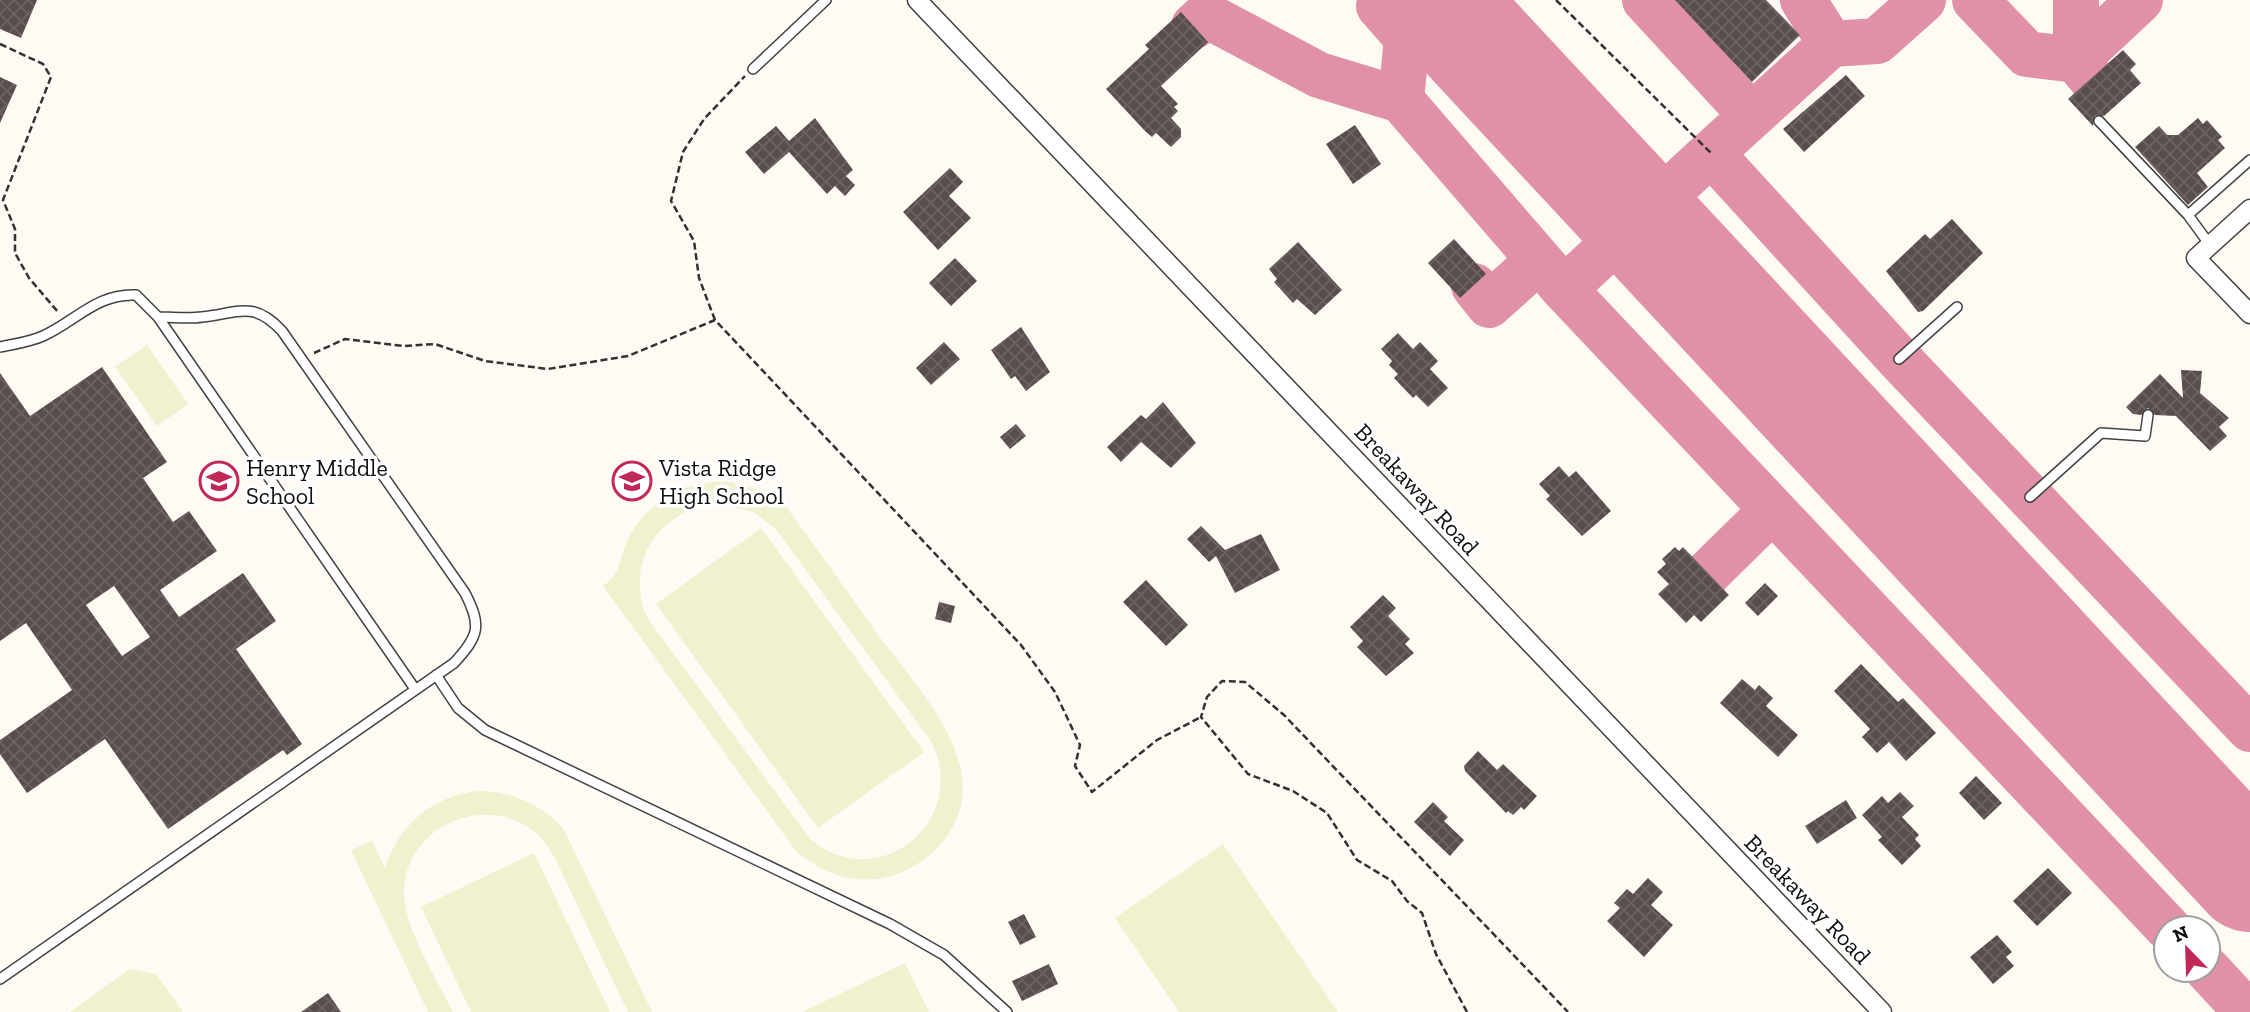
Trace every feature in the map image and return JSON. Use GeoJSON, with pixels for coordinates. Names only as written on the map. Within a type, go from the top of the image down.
{"type":"FeatureCollection","features":[{"type":"Feature","properties":{"kind":"street","name":"Breakaway Road"},"geometry":{"type":"LineString","coordinates":[[916,0],[1881,1012]]}},
{"type":"Feature","properties":{"kind":"street"},"geometry":{"type":"LineString","coordinates":[[2250,209],[2196,258],[2250,314]]}},
{"type":"Feature","properties":{"kind":"lane"},"geometry":{"type":"LineString","coordinates":[[753,69],[826,0]]}},
{"type":"Feature","properties":{"kind":"lane"},"geometry":{"type":"LineString","coordinates":[[2099,121],[2188,215],[2210,245]]}},
{"type":"Feature","properties":{"kind":"lane"},"geometry":{"type":"LineString","coordinates":[[2188,215],[2250,160]]}},
{"type":"Feature","properties":{"kind":"lane"},"geometry":{"type":"LineString","coordinates":[[0,347],[40,338],[98,301],[119,294],[136,295],[158,317],[415,689]]}},
{"type":"Feature","properties":{"kind":"lane"},"geometry":{"type":"LineString","coordinates":[[1899,359],[1957,307]]}},
{"type":"Feature","properties":{"kind":"lane"},"geometry":{"type":"LineString","coordinates":[[0,979],[454,663],[473,643],[477,628],[475,612],[268,315],[250,309],[202,317],[158,317]]}},
{"type":"Feature","properties":{"kind":"lane"},"geometry":{"type":"LineString","coordinates":[[2030,497],[2101,433],[2145,436],[2148,415]]}},
{"type":"Feature","properties":{"kind":"lane"},"geometry":{"type":"LineString","coordinates":[[436,675],[458,708],[485,730],[890,924],[944,955],[1007,1012]]}},
{"type":"Feature","properties":{"kind":"path"},"geometry":{"type":"LineString","coordinates":[[1556,0],[1711,153]]}},
{"type":"Feature","properties":{"kind":"path"},"geometry":{"type":"LineString","coordinates":[[0,44],[43,64],[51,77],[3,200],[15,229],[15,253],[29,278],[66,323]]}},
{"type":"Feature","properties":{"kind":"path"},"geometry":{"type":"LineString","coordinates":[[753,69],[704,119],[683,152],[671,201],[694,241],[699,278],[715,320],[1021,645],[1055,692],[1080,745],[1075,766],[1092,792],[1157,740],[1201,717],[1207,697],[1222,681],[1245,682],[1284,715],[1568,1012]]}},
{"type":"Feature","properties":{"kind":"path"},"geometry":{"type":"LineString","coordinates":[[301,359],[345,339],[404,346],[435,344],[485,361],[548,369],[628,356],[715,320]]}},
{"type":"Feature","properties":{"kind":"path"},"geometry":{"type":"LineString","coordinates":[[1201,717],[1248,774],[1293,791],[1326,813],[1357,860],[1392,881],[1422,914],[1436,954],[1467,1012]]}},
{"type":"Feature","properties":{"kind":"green space"},"geometry":{"type":"Polygon","coordinates":[[[147,345],[188,404],[157,426],[115,367],[147,345]]]}},
{"type":"Feature","properties":{"kind":"green space"},"geometry":{"type":"Polygon","coordinates":[[[730,482],[764,491],[785,505],[930,703],[945,729],[957,754],[962,781],[960,807],[949,833],[939,846],[928,857],[907,870],[872,879],[845,877],[819,867],[796,851],[603,586],[616,572],[625,546],[642,517],[667,497],[697,485],[730,482]],[[720,504],[699,507],[680,515],[664,527],[652,542],[644,559],[640,578],[641,598],[648,619],[811,840],[838,855],[864,859],[890,854],[912,841],[929,821],[939,797],[940,770],[931,741],[775,528],[753,512],[720,504]]]}},
{"type":"Feature","properties":{"kind":"green space"},"geometry":{"type":"Polygon","coordinates":[[[761,528],[924,752],[818,828],[656,604],[761,528]]]}},
{"type":"Feature","properties":{"kind":"green space"},"geometry":{"type":"Polygon","coordinates":[[[478,791],[502,793],[525,800],[545,812],[563,828],[652,1012],[628,1012],[558,864],[539,836],[519,822],[497,816],[474,816],[453,821],[433,833],[418,849],[408,870],[404,894],[410,923],[453,1012],[428,1012],[351,850],[372,841],[385,868],[399,839],[419,815],[446,799],[478,791]]]}},
{"type":"Feature","properties":{"kind":"green space"},"geometry":{"type":"Polygon","coordinates":[[[1223,844],[1338,1012],[1179,1012],[1115,918],[1223,844]]]}},
{"type":"Feature","properties":{"kind":"green space"},"geometry":{"type":"Polygon","coordinates":[[[534,853],[610,1012],[471,1012],[421,907],[534,853]]]}},
{"type":"Feature","properties":{"kind":"green space"},"geometry":{"type":"Polygon","coordinates":[[[905,963],[929,1012],[802,1012],[905,963]]]}},
{"type":"Feature","properties":{"kind":"green space"},"geometry":{"type":"Polygon","coordinates":[[[130,969],[156,974],[183,1012],[70,1012],[130,969]]]}},
{"type":"Feature","properties":{"kind":"building"},"geometry":{"type":"Polygon","coordinates":[[[0,0],[37,0],[21,38],[0,29],[0,0]]]}},
{"type":"Feature","properties":{"kind":"building"},"geometry":{"type":"Polygon","coordinates":[[[1675,0],[1766,0],[1800,35],[1752,82],[1675,0]]]}},
{"type":"Feature","properties":{"kind":"building"},"geometry":{"type":"Polygon","coordinates":[[[1181,12],[1208,42],[1161,86],[1178,104],[1174,107],[1178,111],[1171,118],[1181,129],[1181,137],[1171,147],[1156,133],[1152,137],[1145,131],[1106,89],[1149,49],[1145,45],[1181,12]]]}},
{"type":"Feature","properties":{"kind":"building"},"geometry":{"type":"Polygon","coordinates":[[[2123,50],[2136,64],[2130,70],[2141,83],[2104,116],[2095,116],[2093,126],[2068,99],[2123,50]]]}},
{"type":"Feature","properties":{"kind":"building"},"geometry":{"type":"Polygon","coordinates":[[[1846,75],[1865,96],[1804,152],[1783,129],[1846,75]]]}},
{"type":"Feature","properties":{"kind":"building"},"geometry":{"type":"Polygon","coordinates":[[[0,77],[17,85],[0,123],[0,77]]]}},
{"type":"Feature","properties":{"kind":"building"},"geometry":{"type":"Polygon","coordinates":[[[815,118],[853,170],[846,176],[855,185],[845,196],[835,186],[827,194],[789,152],[764,174],[745,152],[776,126],[789,141],[815,118]]]}},
{"type":"Feature","properties":{"kind":"building"},"geometry":{"type":"Polygon","coordinates":[[[2198,118],[2203,124],[2207,120],[2222,137],[2218,140],[2225,148],[2197,173],[2208,187],[2188,205],[2135,147],[2159,126],[2167,135],[2178,135],[2198,118]]]}},
{"type":"Feature","properties":{"kind":"building"},"geometry":{"type":"Polygon","coordinates":[[[1355,125],[1381,164],[1353,184],[1326,144],[1355,125]]]}},
{"type":"Feature","properties":{"kind":"building"},"geometry":{"type":"Polygon","coordinates":[[[950,168],[963,182],[949,196],[971,218],[938,250],[903,212],[950,168]]]}},
{"type":"Feature","properties":{"kind":"building"},"geometry":{"type":"Polygon","coordinates":[[[1952,219],[1983,253],[1923,311],[1918,312],[1886,271],[1925,234],[1930,239],[1952,219]]]}},
{"type":"Feature","properties":{"kind":"building"},"geometry":{"type":"Polygon","coordinates":[[[1454,239],[1486,274],[1460,298],[1428,263],[1454,239]]]}},
{"type":"Feature","properties":{"kind":"building"},"geometry":{"type":"Polygon","coordinates":[[[1298,242],[1342,290],[1315,315],[1297,299],[1293,303],[1274,282],[1277,279],[1269,269],[1298,242]]]}},
{"type":"Feature","properties":{"kind":"building"},"geometry":{"type":"Polygon","coordinates":[[[955,258],[977,281],[951,306],[929,283],[955,258]]]}},
{"type":"Feature","properties":{"kind":"building"},"geometry":{"type":"Polygon","coordinates":[[[1021,327],[1050,372],[1026,391],[1015,376],[1011,379],[991,350],[1021,327]]]}},
{"type":"Feature","properties":{"kind":"building"},"geometry":{"type":"Polygon","coordinates":[[[1398,333],[1413,349],[1420,342],[1438,361],[1430,369],[1448,388],[1428,407],[1416,395],[1413,398],[1394,378],[1398,374],[1389,365],[1392,361],[1381,349],[1398,333]]]}},
{"type":"Feature","properties":{"kind":"building"},"geometry":{"type":"Polygon","coordinates":[[[944,342],[960,359],[931,385],[916,368],[944,342]]]}},
{"type":"Feature","properties":{"kind":"building"},"geometry":{"type":"Polygon","coordinates":[[[102,367],[167,462],[143,478],[173,522],[189,511],[217,551],[160,590],[179,617],[243,573],[276,621],[236,649],[302,744],[287,755],[283,750],[168,829],[105,739],[27,793],[0,754],[0,740],[72,690],[26,623],[0,641],[0,373],[30,416],[102,367]],[[114,586],[86,605],[122,656],[150,637],[114,586]]]}},
{"type":"Feature","properties":{"kind":"building"},"geometry":{"type":"Polygon","coordinates":[[[2181,370],[2202,371],[2200,393],[2229,418],[2219,427],[2227,436],[2210,451],[2176,416],[2155,415],[2148,408],[2141,415],[2133,414],[2126,407],[2160,374],[2183,398],[2181,370]]]}},
{"type":"Feature","properties":{"kind":"building"},"geometry":{"type":"Polygon","coordinates":[[[1163,402],[1196,443],[1171,468],[1141,442],[1121,462],[1107,447],[1141,415],[1146,419],[1163,402]]]}},
{"type":"Feature","properties":{"kind":"building"},"geometry":{"type":"Polygon","coordinates":[[[1016,424],[1026,436],[1010,449],[1000,437],[1016,424]]]}},
{"type":"Feature","properties":{"kind":"building"},"geometry":{"type":"Polygon","coordinates":[[[1559,466],[1569,477],[1576,471],[1611,511],[1582,536],[1546,499],[1550,496],[1539,484],[1559,466]]]}},
{"type":"Feature","properties":{"kind":"building"},"geometry":{"type":"Polygon","coordinates":[[[1201,526],[1225,550],[1261,534],[1280,570],[1235,593],[1216,556],[1209,562],[1187,539],[1201,526]]]}},
{"type":"Feature","properties":{"kind":"building"},"geometry":{"type":"Polygon","coordinates":[[[1675,547],[1679,551],[1683,547],[1729,595],[1701,622],[1694,615],[1686,623],[1658,594],[1669,584],[1657,572],[1666,564],[1662,559],[1675,547]]]}},
{"type":"Feature","properties":{"kind":"building"},"geometry":{"type":"Polygon","coordinates":[[[1146,580],[1188,625],[1166,646],[1123,602],[1146,580]]]}},
{"type":"Feature","properties":{"kind":"building"},"geometry":{"type":"Polygon","coordinates":[[[1765,583],[1778,596],[1758,616],[1745,603],[1765,583]]]}},
{"type":"Feature","properties":{"kind":"building"},"geometry":{"type":"Polygon","coordinates":[[[1383,595],[1396,608],[1388,616],[1410,639],[1405,644],[1414,653],[1386,676],[1357,647],[1363,641],[1350,627],[1383,595]]]}},
{"type":"Feature","properties":{"kind":"building"},"geometry":{"type":"Polygon","coordinates":[[[939,602],[955,606],[951,623],[935,619],[939,602]]]}},
{"type":"Feature","properties":{"kind":"building"},"geometry":{"type":"Polygon","coordinates":[[[1861,664],[1898,702],[1903,698],[1936,733],[1906,761],[1889,742],[1877,753],[1862,737],[1870,729],[1834,691],[1861,664]]]}},
{"type":"Feature","properties":{"kind":"building"},"geometry":{"type":"Polygon","coordinates":[[[1742,679],[1755,690],[1759,685],[1773,698],[1766,706],[1798,735],[1778,757],[1720,703],[1742,679]]]}},
{"type":"Feature","properties":{"kind":"building"},"geometry":{"type":"Polygon","coordinates":[[[1478,751],[1497,770],[1503,764],[1537,796],[1524,810],[1521,807],[1513,815],[1508,811],[1506,813],[1465,771],[1464,766],[1478,751]]]}},
{"type":"Feature","properties":{"kind":"building"},"geometry":{"type":"Polygon","coordinates":[[[1976,776],[2002,803],[1984,820],[1959,793],[1976,776]]]}},
{"type":"Feature","properties":{"kind":"building"},"geometry":{"type":"Polygon","coordinates":[[[1900,792],[1914,806],[1902,817],[1919,835],[1915,839],[1921,846],[1902,865],[1878,840],[1882,837],[1862,815],[1882,796],[1888,803],[1900,792]]]}},
{"type":"Feature","properties":{"kind":"building"},"geometry":{"type":"Polygon","coordinates":[[[1846,800],[1857,818],[1817,844],[1805,826],[1846,800]]]}},
{"type":"Feature","properties":{"kind":"building"},"geometry":{"type":"Polygon","coordinates":[[[1433,802],[1448,817],[1444,821],[1464,840],[1450,856],[1414,822],[1433,802]]]}},
{"type":"Feature","properties":{"kind":"building"},"geometry":{"type":"Polygon","coordinates":[[[2048,868],[2072,893],[2037,926],[2013,901],[2048,868]]]}},
{"type":"Feature","properties":{"kind":"building"},"geometry":{"type":"Polygon","coordinates":[[[1648,878],[1663,892],[1651,905],[1673,925],[1644,957],[1607,921],[1620,908],[1614,903],[1627,889],[1633,894],[1648,878]]]}},
{"type":"Feature","properties":{"kind":"building"},"geometry":{"type":"Polygon","coordinates":[[[1024,914],[1036,937],[1020,945],[1008,922],[1024,914]]]}},
{"type":"Feature","properties":{"kind":"building"},"geometry":{"type":"Polygon","coordinates":[[[1997,935],[2012,952],[2006,957],[2014,966],[1993,984],[1970,957],[1997,935]]]}},
{"type":"Feature","properties":{"kind":"building"},"geometry":{"type":"Polygon","coordinates":[[[1049,964],[1058,984],[1022,1001],[1012,981],[1049,964]]]}},
{"type":"Feature","properties":{"kind":"building"},"geometry":{"type":"Polygon","coordinates":[[[328,993],[341,1012],[301,1012],[328,993]]]}},
{"type":"Feature","properties":{"kind":"taxiway"},"geometry":{"type":"LineString","coordinates":[[1385,0],[1379,6],[1407,38],[1401,100],[1564,289],[2155,914]]}},
{"type":"Feature","properties":{"kind":"taxiway"},"geometry":{"type":"LineString","coordinates":[[1645,0],[1752,116]]}},
{"type":"Feature","properties":{"kind":"taxiway"},"geometry":{"type":"LineString","coordinates":[[1803,0],[1831,44]]}},
{"type":"Feature","properties":{"kind":"taxiway"},"geometry":{"type":"LineString","coordinates":[[1711,153],[1831,44],[1877,41],[1923,0]]}},
{"type":"Feature","properties":{"kind":"taxiway"},"geometry":{"type":"LineString","coordinates":[[1975,0],[2027,54],[2076,60],[2091,78]]}},
{"type":"Feature","properties":{"kind":"taxiway"},"geometry":{"type":"LineString","coordinates":[[2076,0],[2076,60]]}},
{"type":"Feature","properties":{"kind":"taxiway"},"geometry":{"type":"LineString","coordinates":[[2076,60],[2140,0]]}},
{"type":"Feature","properties":{"kind":"taxiway"},"geometry":{"type":"LineString","coordinates":[[1194,26],[1206,15],[1319,75],[1401,100]]}},
{"type":"Feature","properties":{"kind":"taxiway"},"geometry":{"type":"LineString","coordinates":[[1564,289],[1711,153],[1899,359],[2250,729]]}},
{"type":"Feature","properties":{"kind":"taxiway"},"geometry":{"type":"LineString","coordinates":[[1474,286],[1489,305],[1539,260]]}},
{"type":"Feature","properties":{"kind":"taxiway"},"geometry":{"type":"LineString","coordinates":[[1708,573],[1772,510]]}},
{"type":"Feature","properties":{"kind":"taxiway"},"geometry":{"type":"LineString","coordinates":[[2221,984],[2247,1012]]}},
{"type":"Feature","properties":{"kind":"runway"},"geometry":{"type":"LineString","coordinates":[[1436,0],[2250,875]]}},
{"type":"Feature","properties":{"kind":"place","name":"Henry Middle School"},"geometry":{"type":"Point","coordinates":[219,481]}},
{"type":"Feature","properties":{"kind":"place","name":"Vista Ridge High School"},"geometry":{"type":"Point","coordinates":[632,481]}}]}
